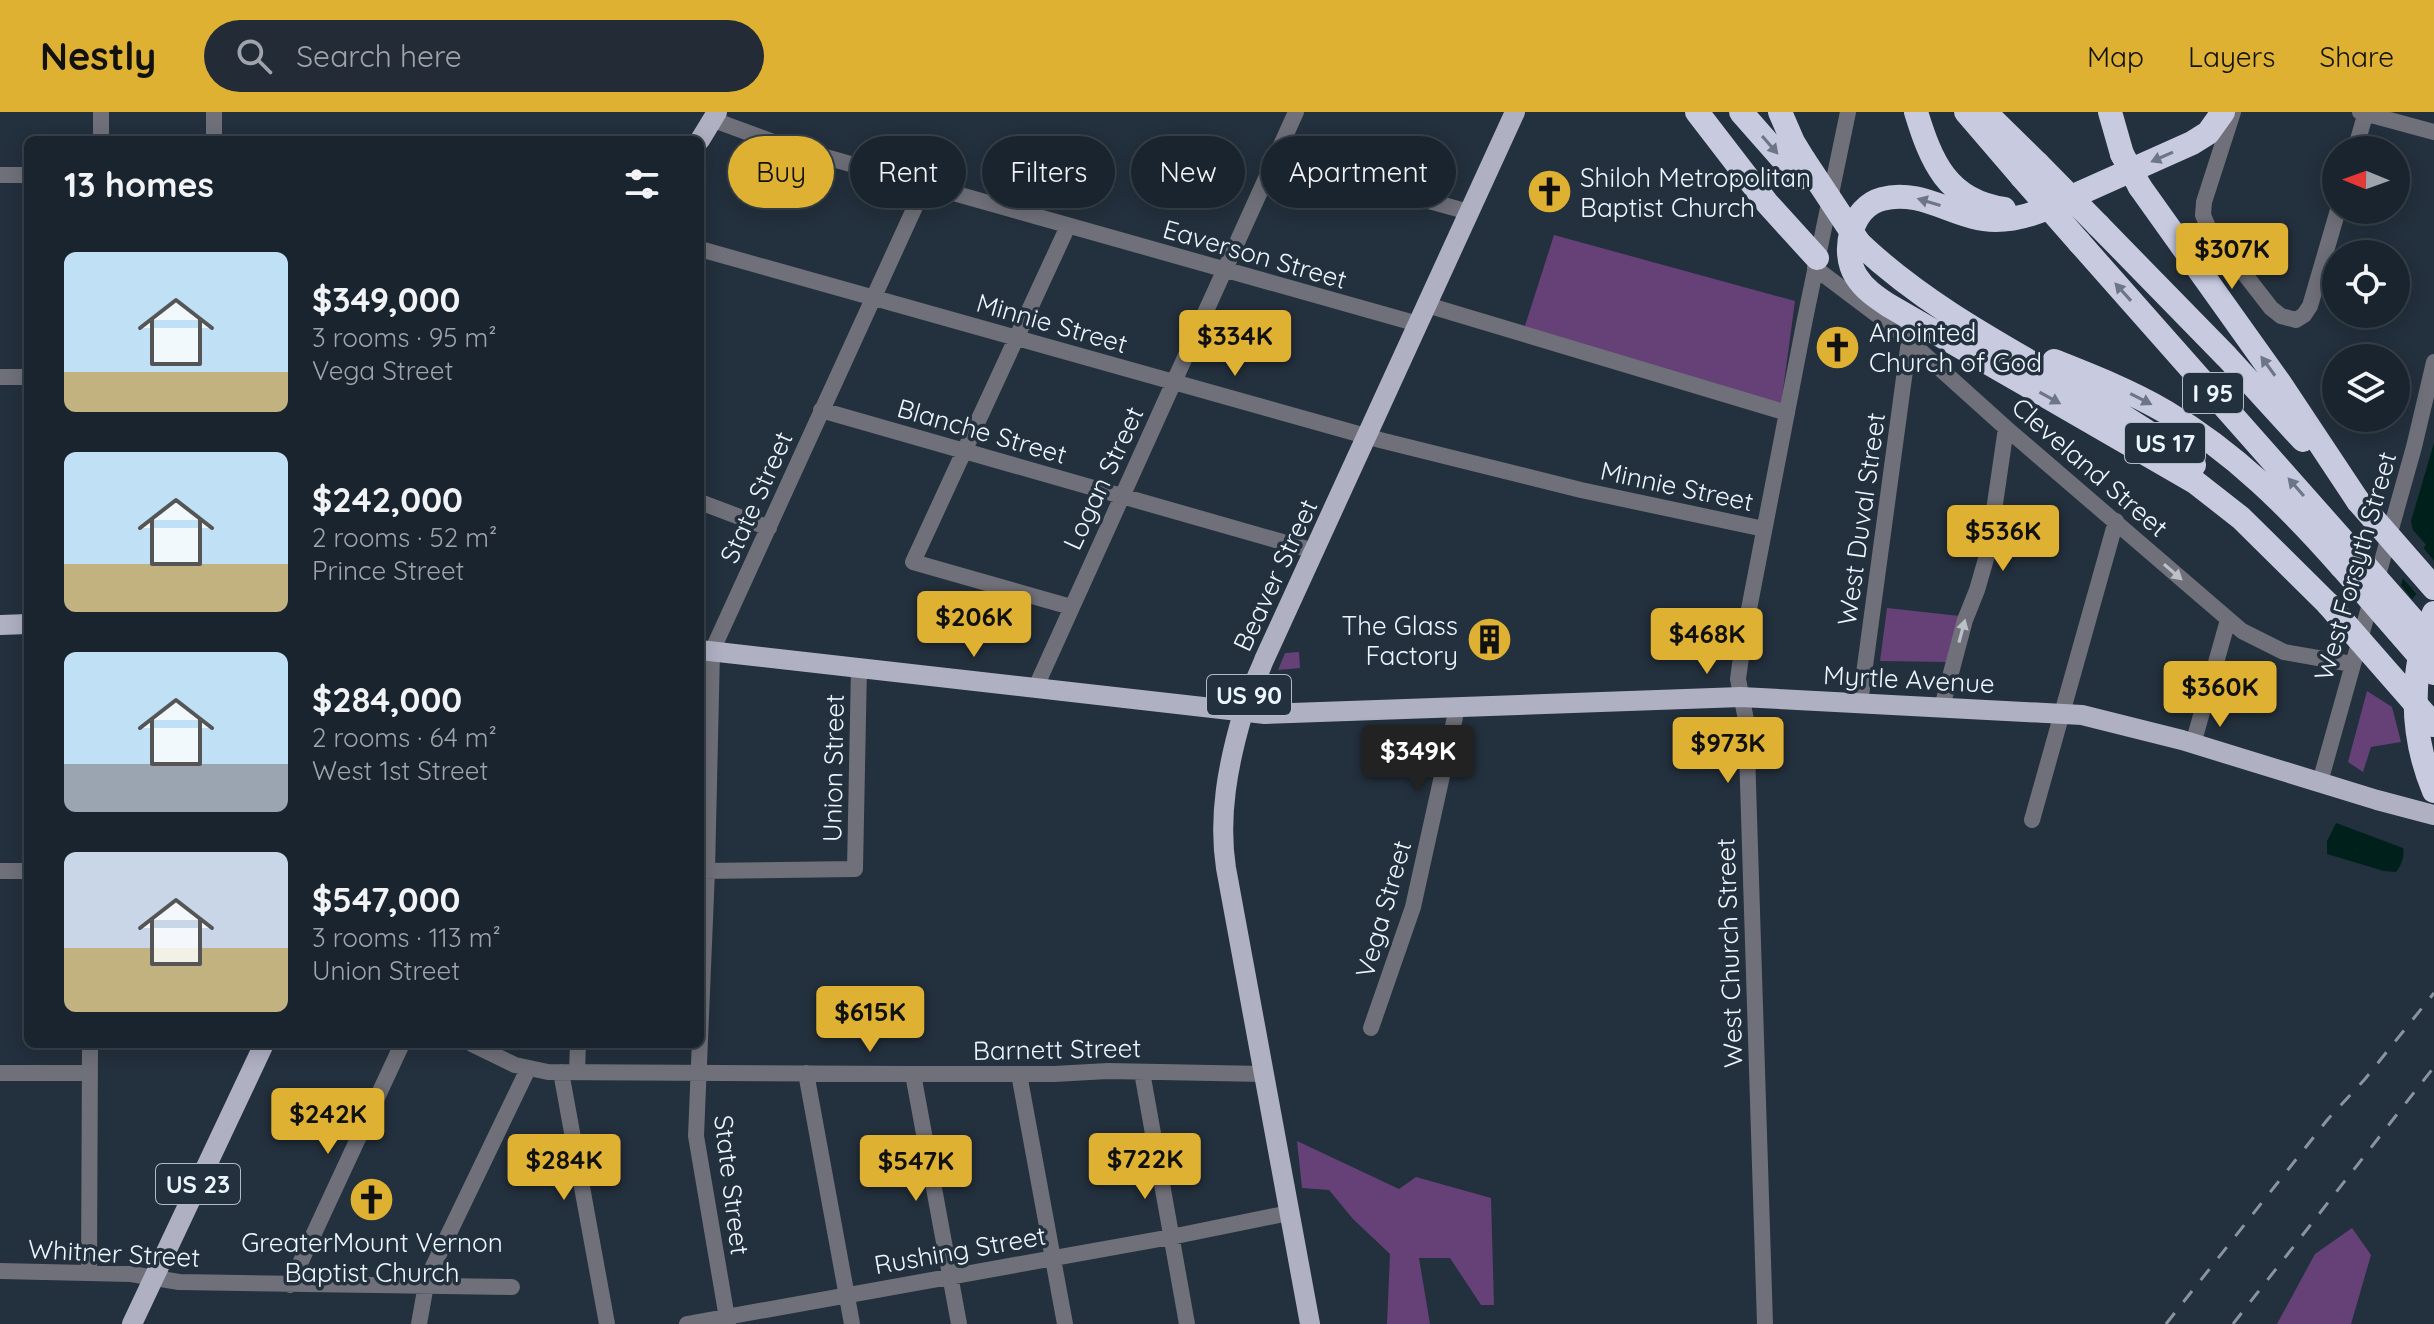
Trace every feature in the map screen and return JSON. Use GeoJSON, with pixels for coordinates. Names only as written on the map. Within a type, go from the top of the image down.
{"type":"FeatureCollection","features":[{"type":"Feature","properties":{"kind":"highway"},"geometry":{"type":"LineString","coordinates":[[1697,112],[1816,263]]}},
{"type":"Feature","properties":{"kind":"highway"},"geometry":{"type":"LineString","coordinates":[[1741,112],[1801,169]]}},
{"type":"Feature","properties":{"kind":"highway"},"geometry":{"type":"LineString","coordinates":[[1780,112],[1801,169]]}},
{"type":"Feature","properties":{"kind":"highway"},"geometry":{"type":"LineString","coordinates":[[1916,112],[1934,162],[1947,180],[1965,195],[1984,204],[2009,209],[2027,210],[2058,203]]}},
{"type":"Feature","properties":{"kind":"highway","name":"I 95"},"geometry":{"type":"LineString","coordinates":[[1966,112],[2029,170],[2079,242],[2344,556],[2434,673]]}},
{"type":"Feature","properties":{"kind":"highway"},"geometry":{"type":"LineString","coordinates":[[1985,112],[2029,170],[2098,225],[2227,357],[2434,588]]}},
{"type":"Feature","properties":{"kind":"highway"},"geometry":{"type":"LineString","coordinates":[[2110,112],[2122,154],[2140,187],[2279,382],[2358,501]]}},
{"type":"Feature","properties":{"kind":"highway"},"geometry":{"type":"LineString","coordinates":[[2223,112],[2208,133],[2192,143],[2031,214],[1996,220],[1971,217],[1916,198],[1885,198],[1866,207],[1857,217],[1849,244],[1850,263],[1863,286],[1888,305],[2195,482],[2241,518],[2328,604]]}},
{"type":"Feature","properties":{"kind":"highway","name":"I 95"},"geometry":{"type":"LineString","coordinates":[[1801,169],[1859,243],[1917,292],[1967,323],[2112,384],[2182,422],[2268,488],[2344,556],[2434,644]]}},
{"type":"Feature","properties":{"kind":"highway","name":"US 17"},"geometry":{"type":"LineString","coordinates":[[1967,323],[2145,430],[2201,470],[2266,530],[2434,725]]}},
{"type":"Feature","properties":{"kind":"highway"},"geometry":{"type":"LineString","coordinates":[[2434,613],[2424,641],[2415,712],[2420,747],[2434,791]]}},
{"type":"Feature","properties":{"kind":"main road","name":"Beaver Street"},"geometry":{"type":"LineString","coordinates":[[1310,1324],[1222,839],[1224,799],[1243,712],[1264,660],[1515,112]]}},
{"type":"Feature","properties":{"kind":"main road"},"geometry":{"type":"LineString","coordinates":[[702,136],[714,116]]}},
{"type":"Feature","properties":{"kind":"main road"},"geometry":{"type":"LineString","coordinates":[[0,625],[24,624]]}},
{"type":"Feature","properties":{"kind":"main road","name":"Myrtle Avenue"},"geometry":{"type":"LineString","coordinates":[[706,650],[1265,714],[1741,697],[2063,713],[2112,721],[2434,815]]}},
{"type":"Feature","properties":{"kind":"main road","name":"US 23"},"geometry":{"type":"LineString","coordinates":[[132,1324],[262,1048]]}},
{"type":"Feature","properties":{"kind":"street"},"geometry":{"type":"LineString","coordinates":[[101,112],[101,136]]}},
{"type":"Feature","properties":{"kind":"street"},"geometry":{"type":"LineString","coordinates":[[214,112],[214,136]]}},
{"type":"Feature","properties":{"kind":"street","name":"Logan Street"},"geometry":{"type":"LineString","coordinates":[[1286,136],[1296,112]]}},
{"type":"Feature","properties":{"kind":"street","name":"West Church Street"},"geometry":{"type":"LineString","coordinates":[[1765,1324],[1746,735],[1738,679],[1764,529],[1848,112]]}},
{"type":"Feature","properties":{"kind":"street"},"geometry":{"type":"LineString","coordinates":[[2233,112],[2207,190],[2203,215],[2208,227],[2271,308],[2281,316],[2296,320],[2307,311],[2334,224]]}},
{"type":"Feature","properties":{"kind":"street"},"geometry":{"type":"LineString","coordinates":[[2358,136],[2364,112],[2434,132]]}},
{"type":"Feature","properties":{"kind":"street","name":"Eaverson Street"},"geometry":{"type":"LineString","coordinates":[[714,116],[776,143],[850,164]]}},
{"type":"Feature","properties":{"kind":"street"},"geometry":{"type":"LineString","coordinates":[[0,175],[24,175]]}},
{"type":"Feature","properties":{"kind":"street","name":"Logan Street"},"geometry":{"type":"LineString","coordinates":[[1035,689],[1261,192]]}},
{"type":"Feature","properties":{"kind":"street","name":"Eaverson Street"},"geometry":{"type":"LineString","coordinates":[[966,197],[1225,271],[1423,314],[1787,413]]}},
{"type":"Feature","properties":{"kind":"street","name":"State Street"},"geometry":{"type":"LineString","coordinates":[[704,797],[706,650],[769,528],[915,208]]}},
{"type":"Feature","properties":{"kind":"street"},"geometry":{"type":"LineString","coordinates":[[1454,208],[1469,212]]}},
{"type":"Feature","properties":{"kind":"street"},"geometry":{"type":"LineString","coordinates":[[1068,226],[913,562],[1071,607]]}},
{"type":"Feature","properties":{"kind":"street","name":"Minnie Street"},"geometry":{"type":"LineString","coordinates":[[704,250],[1366,436],[1581,490],[1764,529]]}},
{"type":"Feature","properties":{"kind":"street","name":"Cleveland Street"},"geometry":{"type":"LineString","coordinates":[[1816,263],[2228,620],[2284,652],[2352,664]]}},
{"type":"Feature","properties":{"kind":"street","name":"West Duval Street"},"geometry":{"type":"LineString","coordinates":[[1860,703],[1909,341]]}},
{"type":"Feature","properties":{"kind":"street","name":"West Forsyth Street"},"geometry":{"type":"LineString","coordinates":[[2320,782],[2418,431],[2434,362]]}},
{"type":"Feature","properties":{"kind":"street"},"geometry":{"type":"LineString","coordinates":[[0,377],[24,377]]}},
{"type":"Feature","properties":{"kind":"street","name":"Blanche Street"},"geometry":{"type":"LineString","coordinates":[[821,410],[1314,551]]}},
{"type":"Feature","properties":{"kind":"street"},"geometry":{"type":"LineString","coordinates":[[1942,707],[1965,620],[1988,552],[2006,428]]}},
{"type":"Feature","properties":{"kind":"street"},"geometry":{"type":"LineString","coordinates":[[704,504],[769,528]]}},
{"type":"Feature","properties":{"kind":"street"},"geometry":{"type":"LineString","coordinates":[[2032,820],[2116,521]]}},
{"type":"Feature","properties":{"kind":"street"},"geometry":{"type":"LineString","coordinates":[[2193,744],[2228,620]]}},
{"type":"Feature","properties":{"kind":"street","name":"Union Street"},"geometry":{"type":"LineString","coordinates":[[704,871],[855,869],[859,667]]}},
{"type":"Feature","properties":{"kind":"street","name":"Vega Street"},"geometry":{"type":"LineString","coordinates":[[1371,1028],[1413,907],[1457,708]]}},
{"type":"Feature","properties":{"kind":"street"},"geometry":{"type":"LineString","coordinates":[[0,871],[24,871]]}},
{"type":"Feature","properties":{"kind":"street"},"geometry":{"type":"LineString","coordinates":[[89,1272],[90,1048]]}},
{"type":"Feature","properties":{"kind":"street"},"geometry":{"type":"LineString","coordinates":[[290,1285],[400,1048]]}},
{"type":"Feature","properties":{"kind":"street","name":"Barnett Street"},"geometry":{"type":"LineString","coordinates":[[481,1048],[528,1069],[569,1071],[1264,1074]]}},
{"type":"Feature","properties":{"kind":"street"},"geometry":{"type":"LineString","coordinates":[[577,1048],[569,1071],[607,1324]]}},
{"type":"Feature","properties":{"kind":"street","name":"State Street"},"geometry":{"type":"LineString","coordinates":[[700,1048],[696,1136],[728,1320]]}},
{"type":"Feature","properties":{"kind":"street"},"geometry":{"type":"LineString","coordinates":[[419,1324],[425,1286],[528,1069]]}},
{"type":"Feature","properties":{"kind":"street"},"geometry":{"type":"LineString","coordinates":[[1142,1072],[1187,1324]]}},
{"type":"Feature","properties":{"kind":"street"},"geometry":{"type":"LineString","coordinates":[[0,1073],[90,1073]]}},
{"type":"Feature","properties":{"kind":"street"},"geometry":{"type":"LineString","coordinates":[[806,1073],[852,1324]]}},
{"type":"Feature","properties":{"kind":"street"},"geometry":{"type":"LineString","coordinates":[[913,1074],[959,1324]]}},
{"type":"Feature","properties":{"kind":"street"},"geometry":{"type":"LineString","coordinates":[[1019,1074],[1065,1324]]}},
{"type":"Feature","properties":{"kind":"street","name":"Rushing Street"},"geometry":{"type":"LineString","coordinates":[[687,1324],[728,1320],[1289,1213]]}},
{"type":"Feature","properties":{"kind":"street","name":"Whitner Street"},"geometry":{"type":"LineString","coordinates":[[0,1271],[131,1274],[179,1282],[512,1287]]}},
{"type":"Feature","properties":{"kind":"shaded area"},"geometry":{"type":"Polygon","coordinates":[[[1554,235],[1795,301],[1781,405],[1524,329],[1554,235]]]}},
{"type":"Feature","properties":{"kind":"shaded area"},"geometry":{"type":"Polygon","coordinates":[[[2434,443],[2434,574],[2412,599],[2401,585],[2406,567],[2426,545],[2413,530],[2411,521],[2434,443]]]}},
{"type":"Feature","properties":{"kind":"shaded area"},"geometry":{"type":"Polygon","coordinates":[[[1887,608],[1960,616],[1947,662],[1880,661],[1887,608]]]}},
{"type":"Feature","properties":{"kind":"shaded area"},"geometry":{"type":"Polygon","coordinates":[[[1299,652],[1300,668],[1278,670],[1285,653],[1299,652]]]}},
{"type":"Feature","properties":{"kind":"shaded area"},"geometry":{"type":"Polygon","coordinates":[[[2367,691],[2392,707],[2401,742],[2371,747],[2363,772],[2348,762],[2367,691]]]}},
{"type":"Feature","properties":{"kind":"shaded area"},"geometry":{"type":"Polygon","coordinates":[[[2336,823],[2403,848],[2402,861],[2396,872],[2327,854],[2327,841],[2336,823]]]}},
{"type":"Feature","properties":{"kind":"shaded area"},"geometry":{"type":"Polygon","coordinates":[[[1297,1141],[1399,1189],[1416,1177],[1491,1198],[1494,1305],[1481,1305],[1450,1258],[1419,1258],[1430,1324],[1387,1324],[1390,1254],[1353,1219],[1329,1190],[1302,1188],[1297,1141]]]}},
{"type":"Feature","properties":{"kind":"shaded area"},"geometry":{"type":"Polygon","coordinates":[[[2352,1228],[2371,1255],[2351,1324],[2277,1324],[2315,1254],[2352,1228]]]}},
{"type":"Feature","properties":{"kind":"pier"},"geometry":{"type":"Polygon","coordinates":[[[2421,545],[2434,561],[2434,580],[2419,597],[2400,575],[2403,564],[2421,545]]]}},
{"type":"Feature","properties":{"kind":"railway"},"geometry":{"type":"LineString","coordinates":[[2166,1324],[2328,1119],[2365,1079],[2434,993]]}},
{"type":"Feature","properties":{"kind":"railway"},"geometry":{"type":"LineString","coordinates":[[2233,1324],[2434,1067]]}},
{"type":"Feature","properties":{"kind":"place","name":"Shiloh Metropolitan Baptist Church"},"geometry":{"type":"Point","coordinates":[1549,192]}},
{"type":"Feature","properties":{"kind":"place","name":"Anointed Church of God"},"geometry":{"type":"Point","coordinates":[1838,347]}},
{"type":"Feature","properties":{"kind":"place","name":"The Glass Factory"},"geometry":{"type":"Point","coordinates":[1489,640]}},
{"type":"Feature","properties":{"kind":"place","name":"GreaterMount Vernon Baptist Church"},"geometry":{"type":"Point","coordinates":[372,1199]}}]}
